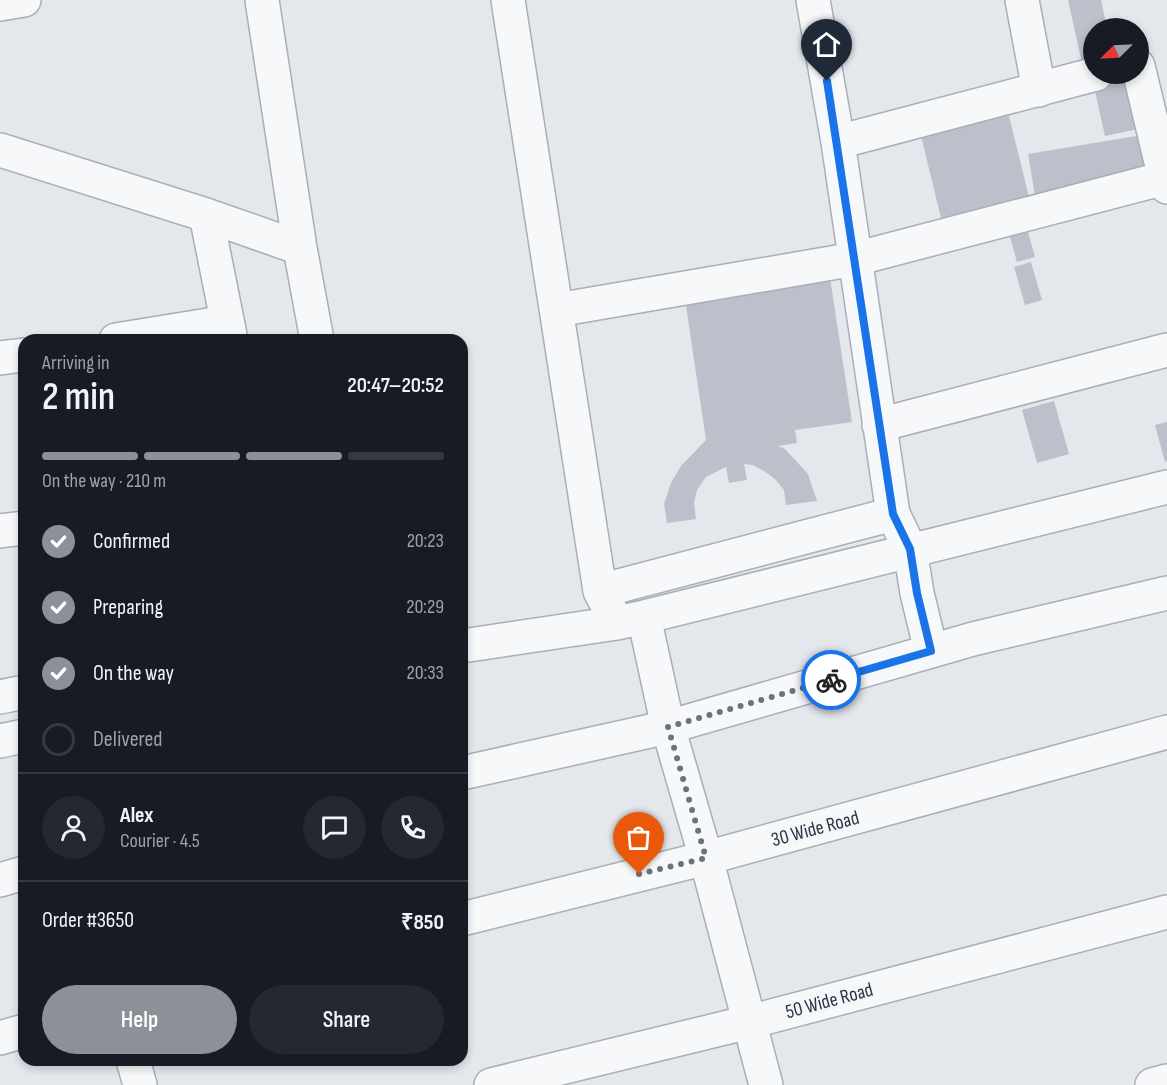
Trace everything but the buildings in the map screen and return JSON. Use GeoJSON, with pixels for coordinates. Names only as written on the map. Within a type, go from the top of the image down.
{"type":"FeatureCollection","features":[{"type":"Feature","properties":{"kind":"street"},"geometry":{"type":"LineString","coordinates":[[0,4],[24,0]]}},
{"type":"Feature","properties":{"kind":"street"},"geometry":{"type":"LineString","coordinates":[[262,0],[300,248],[316,334]]}},
{"type":"Feature","properties":{"kind":"street"},"geometry":{"type":"LineString","coordinates":[[508,0],[600,591],[631,620],[668,727],[706,858],[766,1085]]}},
{"type":"Feature","properties":{"kind":"street"},"geometry":{"type":"LineString","coordinates":[[813,0],[837,142],[893,514],[910,549],[917,593],[931,651]]}},
{"type":"Feature","properties":{"kind":"street"},"geometry":{"type":"LineString","coordinates":[[1022,0],[1039,90]]}},
{"type":"Feature","properties":{"kind":"street"},"geometry":{"type":"LineString","coordinates":[[837,142],[1083,78]]}},
{"type":"Feature","properties":{"kind":"street"},"geometry":{"type":"LineString","coordinates":[[557,310],[855,259],[1166,183],[1142,84]]}},
{"type":"Feature","properties":{"kind":"street"},"geometry":{"type":"LineString","coordinates":[[0,150],[206,215],[300,248]]}},
{"type":"Feature","properties":{"kind":"street"},"geometry":{"type":"LineString","coordinates":[[191,334],[229,331],[206,215]]}},
{"type":"Feature","properties":{"kind":"street"},"geometry":{"type":"LineString","coordinates":[[879,425],[1167,350]]}},
{"type":"Feature","properties":{"kind":"street"},"geometry":{"type":"LineString","coordinates":[[0,358],[18,356]]}},
{"type":"Feature","properties":{"kind":"street"},"geometry":{"type":"LineString","coordinates":[[468,645],[631,620],[1167,487]]}},
{"type":"Feature","properties":{"kind":"street"},"geometry":{"type":"LineString","coordinates":[[600,591],[893,514]]}},
{"type":"Feature","properties":{"kind":"street"},"geometry":{"type":"LineString","coordinates":[[0,531],[18,529]]}},
{"type":"Feature","properties":{"kind":"street"},"geometry":{"type":"LineString","coordinates":[[468,772],[668,727],[973,639],[1167,593]]}},
{"type":"Feature","properties":{"kind":"street"},"geometry":{"type":"LineString","coordinates":[[0,697],[18,693]]}},
{"type":"Feature","properties":{"kind":"street","name":"30 Wide Road"},"geometry":{"type":"LineString","coordinates":[[468,918],[706,858],[1167,732]]}},
{"type":"Feature","properties":{"kind":"street"},"geometry":{"type":"LineString","coordinates":[[0,741],[18,737]]}},
{"type":"Feature","properties":{"kind":"street"},"geometry":{"type":"LineString","coordinates":[[0,880],[18,875]]}},
{"type":"Feature","properties":{"kind":"street","name":"50 Wide Road"},"geometry":{"type":"LineString","coordinates":[[491,1085],[749,1022],[1167,912]]}},
{"type":"Feature","properties":{"kind":"street"},"geometry":{"type":"LineString","coordinates":[[0,1038],[18,1033]]}},
{"type":"Feature","properties":{"kind":"street"},"geometry":{"type":"LineString","coordinates":[[135,1066],[140,1085]]}},
{"type":"Feature","properties":{"kind":"street"},"geometry":{"type":"LineString","coordinates":[[1152,1085],[1167,1081]]}},
{"type":"Feature","properties":{"kind":"way so far"},"geometry":{"type":"LineString","coordinates":[[639,874],[706,858],[668,727],[831,680]]}},
{"type":"Feature","properties":{"kind":"route"},"geometry":{"type":"LineString","coordinates":[[827,81],[893,514],[910,549],[917,593],[931,651],[831,680]]}}]}
